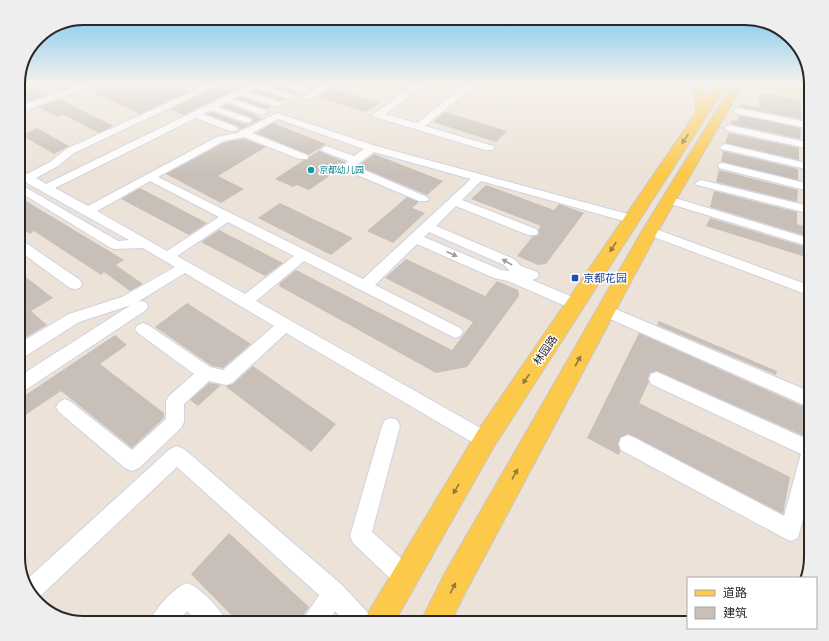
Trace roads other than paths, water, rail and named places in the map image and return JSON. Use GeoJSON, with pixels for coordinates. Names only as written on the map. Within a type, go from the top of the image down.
{"type":"FeatureCollection","features":[{"type":"Feature","properties":{"kind":"main road","name":"林园路"},"geometry":{"type":"LineString","coordinates":[[382,616],[485,440],[701,114]]}},
{"type":"Feature","properties":{"kind":"main road"},"geometry":{"type":"LineString","coordinates":[[439,616],[459,576],[650,231],[720,114]]}},
{"type":"Feature","properties":{"kind":"street"},"geometry":{"type":"LineString","coordinates":[[25,183],[54,164],[70,151],[151,114]]}},
{"type":"Feature","properties":{"kind":"street"},"geometry":{"type":"LineString","coordinates":[[46,188],[195,114],[303,157]]}},
{"type":"Feature","properties":{"kind":"street"},"geometry":{"type":"LineString","coordinates":[[230,114],[247,120]]}},
{"type":"Feature","properties":{"kind":"street"},"geometry":{"type":"LineString","coordinates":[[379,114],[378,115],[489,148]]}},
{"type":"Feature","properties":{"kind":"street"},"geometry":{"type":"LineString","coordinates":[[418,127],[434,114]]}},
{"type":"Feature","properties":{"kind":"street"},"geometry":{"type":"LineString","coordinates":[[759,114],[804,120]]}},
{"type":"Feature","properties":{"kind":"street"},"geometry":{"type":"LineString","coordinates":[[88,211],[221,139],[270,118],[281,116],[372,148],[631,219]]}},
{"type":"Feature","properties":{"kind":"street"},"geometry":{"type":"LineString","coordinates":[[729,128],[804,145]]}},
{"type":"Feature","properties":{"kind":"street"},"geometry":{"type":"LineString","coordinates":[[725,147],[804,166]]}},
{"type":"Feature","properties":{"kind":"street"},"geometry":{"type":"LineString","coordinates":[[372,148],[346,167],[423,199]]}},
{"type":"Feature","properties":{"kind":"street"},"geometry":{"type":"LineString","coordinates":[[326,149],[354,160]]}},
{"type":"Feature","properties":{"kind":"street"},"geometry":{"type":"LineString","coordinates":[[723,166],[804,186]]}},
{"type":"Feature","properties":{"kind":"street"},"geometry":{"type":"LineString","coordinates":[[150,177],[455,332]]}},
{"type":"Feature","properties":{"kind":"street"},"geometry":{"type":"LineString","coordinates":[[365,286],[455,201],[478,177]]}},
{"type":"Feature","properties":{"kind":"street"},"geometry":{"type":"LineString","coordinates":[[701,182],[804,208]]}},
{"type":"Feature","properties":{"kind":"street"},"geometry":{"type":"LineString","coordinates":[[25,185],[46,188],[88,211],[485,440]]}},
{"type":"Feature","properties":{"kind":"street"},"geometry":{"type":"LineString","coordinates":[[25,187],[116,245],[145,244]]}},
{"type":"Feature","properties":{"kind":"street"},"geometry":{"type":"LineString","coordinates":[[668,200],[804,241]]}},
{"type":"Feature","properties":{"kind":"street"},"geometry":{"type":"LineString","coordinates":[[455,201],[532,232]]}},
{"type":"Feature","properties":{"kind":"street"},"geometry":{"type":"LineString","coordinates":[[167,256],[228,216]]}},
{"type":"Feature","properties":{"kind":"street"},"geometry":{"type":"LineString","coordinates":[[428,227],[509,262],[516,269],[578,300]]}},
{"type":"Feature","properties":{"kind":"street"},"geometry":{"type":"LineString","coordinates":[[650,231],[804,288]]}},
{"type":"Feature","properties":{"kind":"street"},"geometry":{"type":"LineString","coordinates":[[416,238],[498,275],[510,276],[578,300]]}},
{"type":"Feature","properties":{"kind":"street"},"geometry":{"type":"LineString","coordinates":[[25,249],[75,284]]}},
{"type":"Feature","properties":{"kind":"street"},"geometry":{"type":"LineString","coordinates":[[245,302],[303,255]]}},
{"type":"Feature","properties":{"kind":"street"},"geometry":{"type":"LineString","coordinates":[[25,348],[74,318],[127,301],[185,267]]}},
{"type":"Feature","properties":{"kind":"street"},"geometry":{"type":"LineString","coordinates":[[25,381],[141,306]]}},
{"type":"Feature","properties":{"kind":"street"},"geometry":{"type":"LineString","coordinates":[[606,311],[804,397]]}},
{"type":"Feature","properties":{"kind":"street"},"geometry":{"type":"LineString","coordinates":[[143,329],[206,373],[226,378],[285,325]]}},
{"type":"Feature","properties":{"kind":"street"},"geometry":{"type":"LineString","coordinates":[[66,407],[132,462],[175,422],[175,401],[206,373]]}},
{"type":"Feature","properties":{"kind":"street"},"geometry":{"type":"LineString","coordinates":[[657,379],[804,447]]}},
{"type":"Feature","properties":{"kind":"street"},"geometry":{"type":"LineString","coordinates":[[391,426],[376,487],[360,536],[405,577]]}},
{"type":"Feature","properties":{"kind":"street"},"geometry":{"type":"LineString","coordinates":[[628,444],[791,531],[804,478]]}},
{"type":"Feature","properties":{"kind":"street"},"geometry":{"type":"LineString","coordinates":[[34,588],[177,455],[334,593],[355,616]]}},
{"type":"Feature","properties":{"kind":"street"},"geometry":{"type":"LineString","coordinates":[[319,616],[334,593]]}},
{"type":"Feature","properties":{"kind":"street"},"geometry":{"type":"LineString","coordinates":[[167,616],[187,594],[208,616]]}},
{"type":"Feature","properties":{"kind":"place","name":"京都幼儿园"},"geometry":{"type":"Point","coordinates":[311,170]}},
{"type":"Feature","properties":{"kind":"place","name":"京都花园"},"geometry":{"type":"Point","coordinates":[575,278]}}]}
